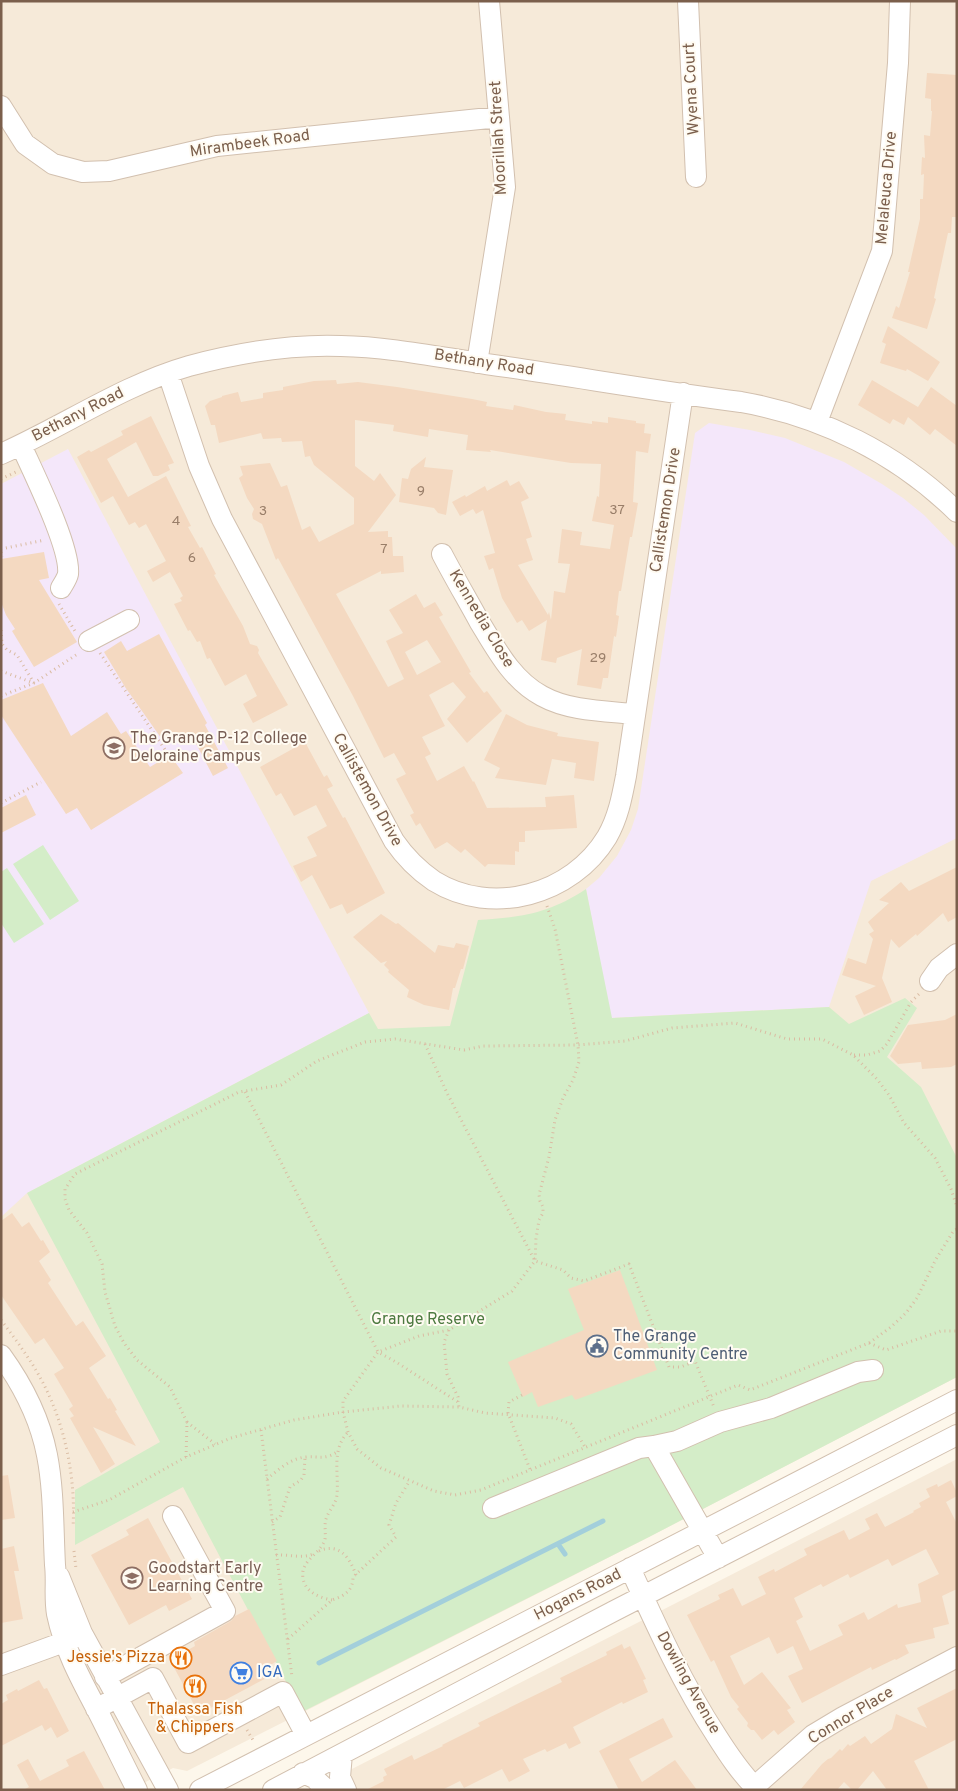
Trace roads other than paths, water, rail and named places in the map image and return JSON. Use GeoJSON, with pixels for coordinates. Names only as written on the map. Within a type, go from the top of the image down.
{"type":"FeatureCollection","features":[{"type":"Feature","properties":{"kind":"street","name":"Moorillah Street"},"geometry":{"type":"LineString","coordinates":[[477,363],[505,187],[489,1]]}},
{"type":"Feature","properties":{"kind":"street","name":"Wyena Court"},"geometry":{"type":"LineString","coordinates":[[688,1],[696,177]]}},
{"type":"Feature","properties":{"kind":"street","name":"Melaleuca Drive"},"geometry":{"type":"LineString","coordinates":[[817,422],[882,251],[898,63],[900,1]]}},
{"type":"Feature","properties":{"kind":"street","name":"Mirambeek Road"},"geometry":{"type":"LineString","coordinates":[[1,106],[25,144],[52,164],[83,172],[109,170],[217,146],[499,117]]}},
{"type":"Feature","properties":{"kind":"street","name":"Bethany Road"},"geometry":{"type":"LineString","coordinates":[[1,454],[125,391],[168,373],[228,356],[302,346],[375,348],[762,406],[817,422],[880,452],[910,472],[957,512]]}},
{"type":"Feature","properties":{"kind":"street","name":"Callistemon Drive"},"geometry":{"type":"LineString","coordinates":[[168,373],[199,466],[222,519],[394,841],[404,856],[435,881],[452,890],[472,896],[494,899],[516,897],[542,891],[558,884],[583,866],[607,837],[621,803],[683,393]]}},
{"type":"Feature","properties":{"kind":"street"},"geometry":{"type":"LineString","coordinates":[[21,445],[60,537],[67,559],[68,576],[61,588]]}},
{"type":"Feature","properties":{"kind":"street","name":"Kennedia Close"},"geometry":{"type":"LineString","coordinates":[[442,554],[457,583],[504,661],[528,687],[542,697],[561,704],[579,708],[635,714]]}},
{"type":"Feature","properties":{"kind":"street"},"geometry":{"type":"LineString","coordinates":[[90,643],[129,620]]}},
{"type":"Feature","properties":{"kind":"street"},"geometry":{"type":"LineString","coordinates":[[930,981],[939,968],[957,954]]}},
{"type":"Feature","properties":{"kind":"street"},"geometry":{"type":"LineString","coordinates":[[1,1355],[28,1400],[47,1452],[56,1567],[54,1595],[57,1614],[73,1638],[106,1677],[168,1790]]}},
{"type":"Feature","properties":{"kind":"street"},"geometry":{"type":"LineString","coordinates":[[493,1508],[639,1448],[678,1441],[720,1422],[771,1408],[858,1372],[873,1370]]}},
{"type":"Feature","properties":{"kind":"street","name":"Hogans Road"},"geometry":{"type":"LineString","coordinates":[[200,1790],[957,1400]]}},
{"type":"Feature","properties":{"kind":"street","name":"Hogans Road"},"geometry":{"type":"LineString","coordinates":[[273,1790],[957,1435]]}},
{"type":"Feature","properties":{"kind":"street"},"geometry":{"type":"LineString","coordinates":[[654,1446],[718,1558]]}},
{"type":"Feature","properties":{"kind":"street"},"geometry":{"type":"LineString","coordinates":[[106,1677],[225,1611],[173,1516]]}},
{"type":"Feature","properties":{"kind":"street","name":"Dowling Avenue"},"geometry":{"type":"LineString","coordinates":[[630,1568],[702,1713],[729,1756],[756,1788]]}},
{"type":"Feature","properties":{"kind":"street"},"geometry":{"type":"LineString","coordinates":[[1,1665],[73,1638]]}},
{"type":"Feature","properties":{"kind":"street"},"geometry":{"type":"LineString","coordinates":[[73,1638],[73,1665],[137,1790]]}},
{"type":"Feature","properties":{"kind":"street","name":"Connor Place"},"geometry":{"type":"LineString","coordinates":[[756,1788],[813,1735],[843,1717],[957,1657]]}},
{"type":"Feature","properties":{"kind":"street"},"geometry":{"type":"LineString","coordinates":[[96,1709],[153,1678],[188,1743],[283,1692],[306,1735]]}},
{"type":"Feature","properties":{"kind":"street"},"geometry":{"type":"LineString","coordinates":[[342,1754],[340,1777],[346,1790]]}},
{"type":"Feature","properties":{"kind":"street"},"geometry":{"type":"LineString","coordinates":[[303,1773],[314,1778],[327,1790]]}},
{"type":"Feature","properties":{"kind":"waterway"},"geometry":{"type":"LineString","coordinates":[[319,1663],[603,1521]]}},
{"type":"Feature","properties":{"kind":"waterway"},"geometry":{"type":"LineString","coordinates":[[558,1544],[565,1554]]}},
{"type":"Feature","properties":{"kind":"place","name":"The Grange P-12 College Deloraine Campus"},"geometry":{"type":"Point","coordinates":[114,748]}},
{"type":"Feature","properties":{"kind":"place","name":"The Grange Community Centre"},"geometry":{"type":"Point","coordinates":[597,1346]}},
{"type":"Feature","properties":{"kind":"place","name":"Goodstart Early Learning Centre"},"geometry":{"type":"Point","coordinates":[132,1578]}},
{"type":"Feature","properties":{"kind":"place","name":"Jessie's Pizza"},"geometry":{"type":"Point","coordinates":[181,1658]}},
{"type":"Feature","properties":{"kind":"place","name":"IGA"},"geometry":{"type":"Point","coordinates":[241,1673]}},
{"type":"Feature","properties":{"kind":"place","name":"Thalassa Fish & Chippers"},"geometry":{"type":"Point","coordinates":[195,1686]}},
{"type":"Feature","properties":{"kind":"park label","name":"Grange Reserve"},"geometry":{"type":"Point","coordinates":[428,1320]}}]}
